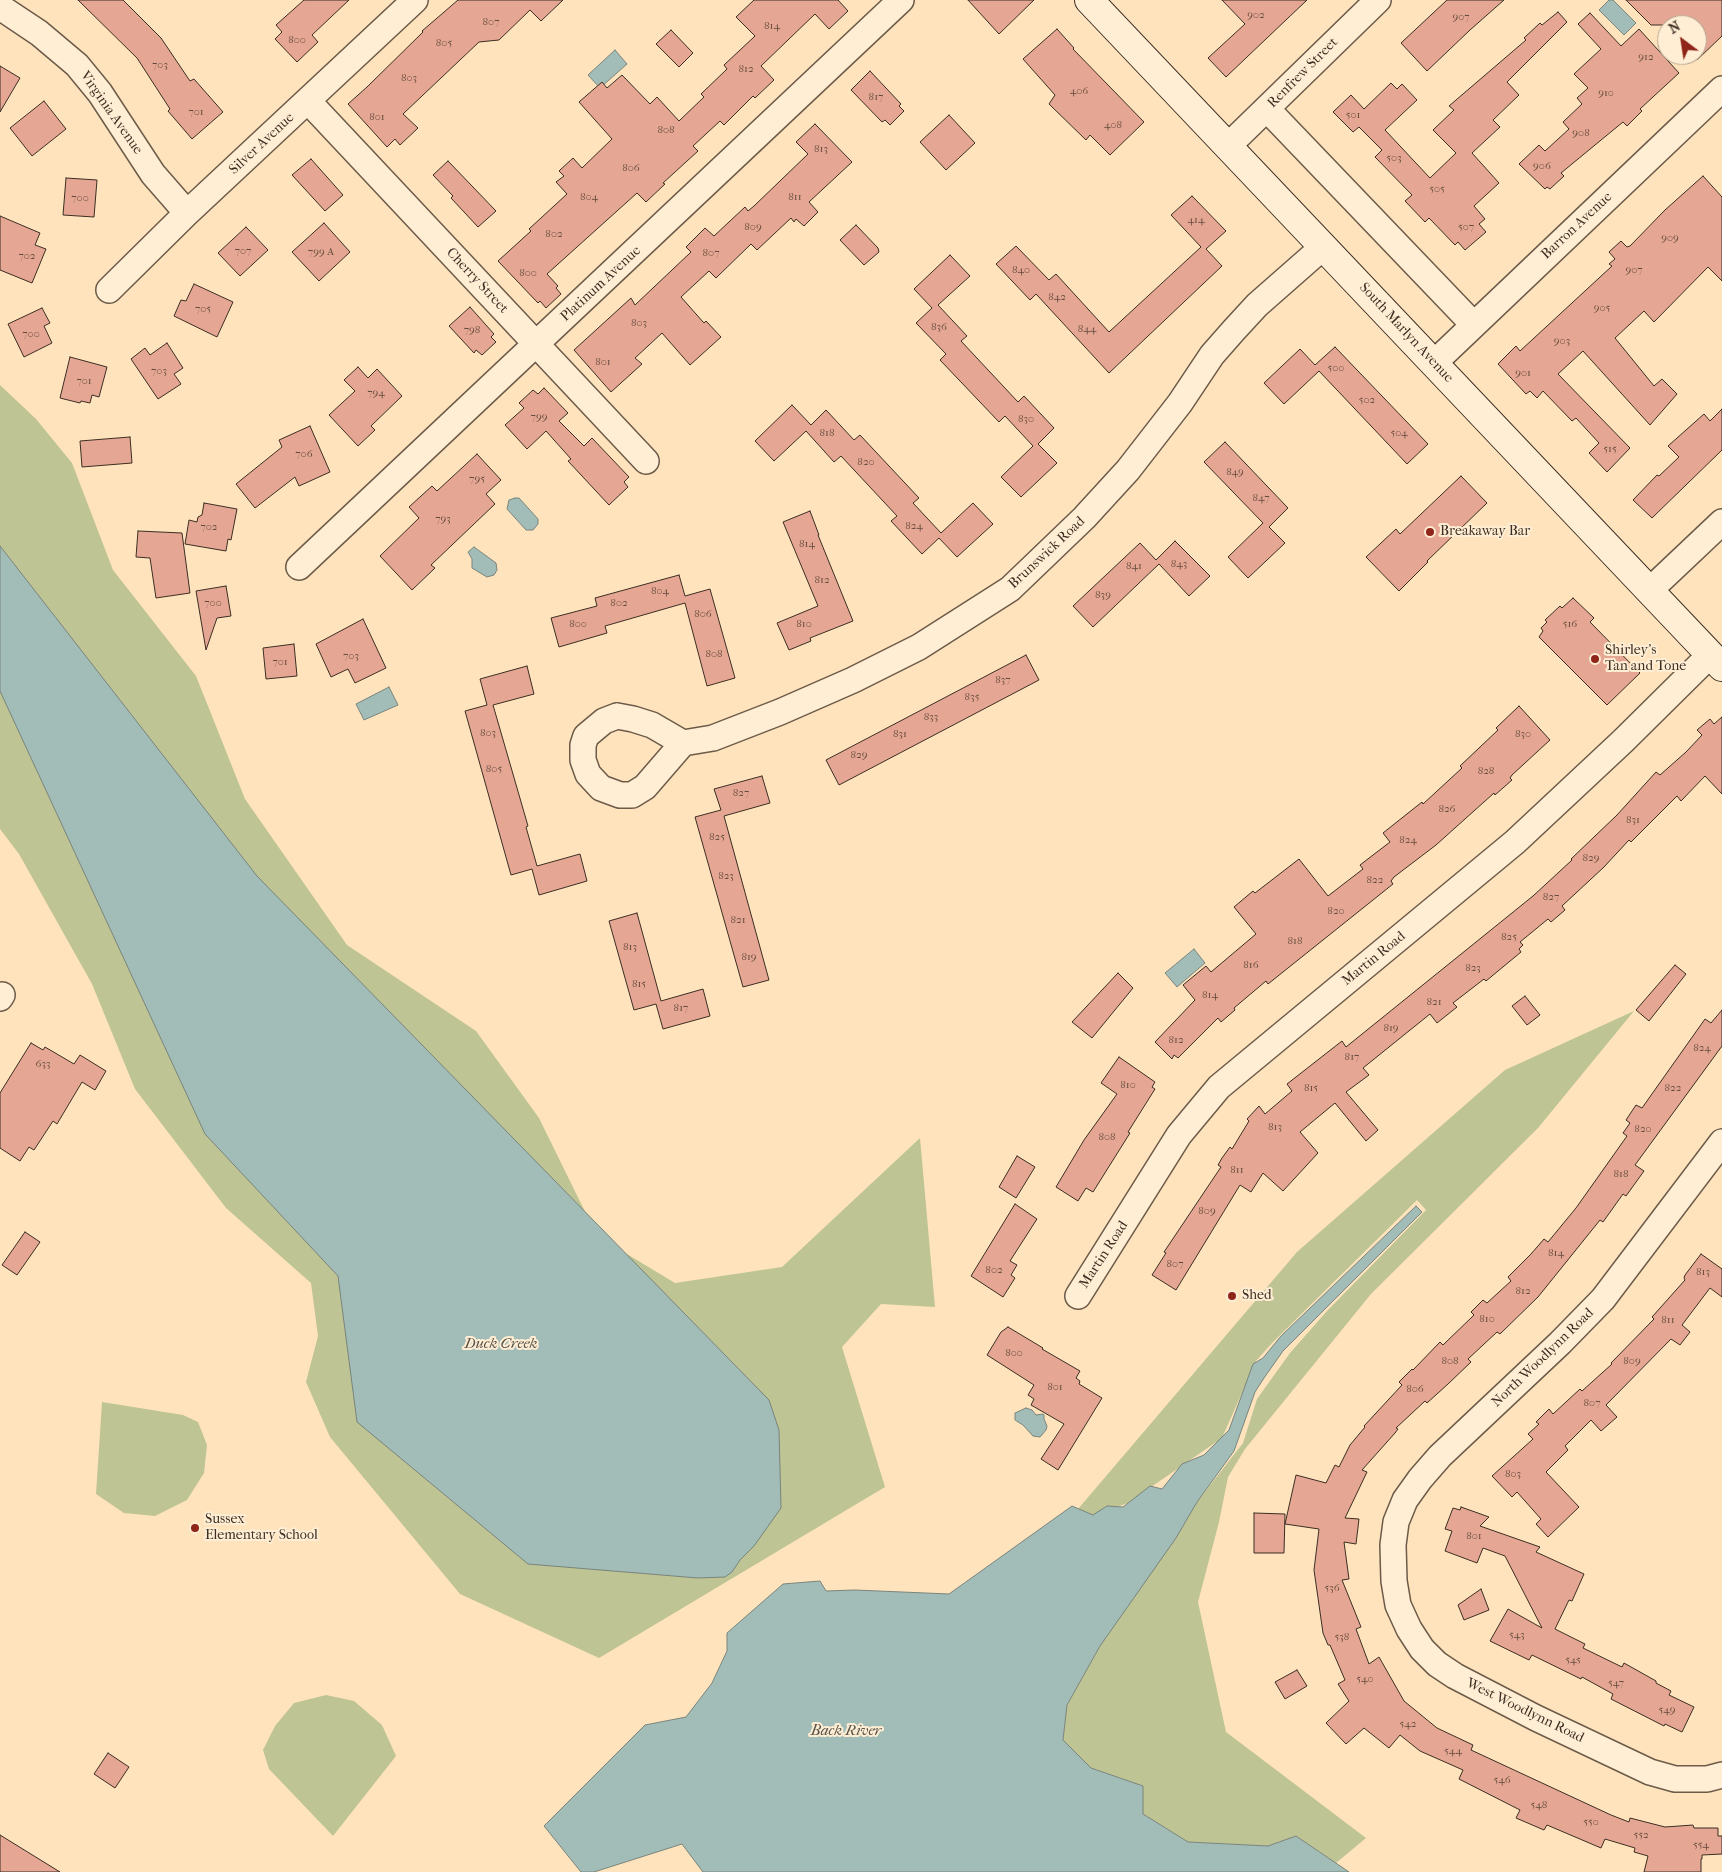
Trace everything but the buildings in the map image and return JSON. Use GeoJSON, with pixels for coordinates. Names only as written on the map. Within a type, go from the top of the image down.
{"type":"FeatureCollection","features":[{"type":"Feature","properties":{"kind":"street","name":"Silver Avenue"},"geometry":{"type":"LineString","coordinates":[[109,290],[187,213],[415,0]]}},
{"type":"Feature","properties":{"kind":"street","name":"Platinum Avenue"},"geometry":{"type":"LineString","coordinates":[[300,567],[901,0]]}},
{"type":"Feature","properties":{"kind":"street","name":"South Marlyn Avenue"},"geometry":{"type":"LineString","coordinates":[[1088,0],[1716,661]]}},
{"type":"Feature","properties":{"kind":"street","name":"Renfrew Street"},"geometry":{"type":"LineString","coordinates":[[1228,146],[1378,0]]}},
{"type":"Feature","properties":{"kind":"street","name":"Virginia Avenue"},"geometry":{"type":"LineString","coordinates":[[0,7],[46,38],[77,65],[100,93],[153,174],[187,213]]}},
{"type":"Feature","properties":{"kind":"street","name":"Barron Avenue"},"geometry":{"type":"LineString","coordinates":[[1434,363],[1722,89]]}},
{"type":"Feature","properties":{"kind":"street","name":"Cherry Street"},"geometry":{"type":"LineString","coordinates":[[308,101],[646,462]]}},
{"type":"Feature","properties":{"kind":"street"},"geometry":{"type":"LineString","coordinates":[[1267,109],[1473,324]]}},
{"type":"Feature","properties":{"kind":"street","name":"Brunswick Road"},"geometry":{"type":"LineString","coordinates":[[683,744],[713,738],[780,712],[853,680],[919,647],[1010,589],[1084,518],[1128,470],[1180,403],[1212,355],[1234,330],[1258,305],[1323,246]]}},
{"type":"Feature","properties":{"kind":"street"},"geometry":{"type":"LineString","coordinates":[[1649,591],[1722,522]]}},
{"type":"Feature","properties":{"kind":"street","name":"Martin Road"},"geometry":{"type":"LineString","coordinates":[[1078,1296],[1179,1135],[1219,1087],[1515,842],[1623,741],[1716,661]]}},
{"type":"Feature","properties":{"kind":"street","name":"North Woodlynn Road"},"geometry":{"type":"LineString","coordinates":[[1394,1581],[1393,1545],[1396,1522],[1405,1500],[1420,1479],[1440,1456],[1560,1343],[1603,1299],[1722,1142]]}},
{"type":"Feature","properties":{"kind":"street","name":"West Woodlynn Road"},"geometry":{"type":"LineString","coordinates":[[1394,1581],[1398,1605],[1409,1629],[1422,1649],[1437,1664],[1454,1676],[1536,1718],[1650,1772],[1675,1779],[1714,1777]]}},
{"type":"Feature","properties":{"kind":"green space","name":"Duck Creek"},"geometry":{"type":"Polygon","coordinates":[[[0,385],[36,419],[72,463],[113,570],[196,676],[245,799],[347,945],[476,1031],[539,1118],[597,1236],[675,1283],[782,1267],[920,1138],[935,1307],[881,1304],[842,1347],[885,1487],[599,1658],[460,1594],[330,1437],[306,1382],[318,1336],[311,1283],[226,1208],[135,1089],[92,984],[19,854],[0,829],[0,385]]]}},
{"type":"Feature","properties":{"kind":"green space"},"geometry":{"type":"Polygon","coordinates":[[[1634,1011],[1538,1128],[1371,1294],[1245,1449],[1228,1477],[1219,1522],[1198,1602],[1226,1732],[1366,1838],[1336,1863],[1296,1836],[1268,1846],[1188,1842],[1143,1814],[1143,1786],[1091,1768],[1063,1741],[1067,1705],[1100,1646],[1197,1502],[1243,1443],[1257,1399],[1290,1353],[1327,1311],[1426,1210],[1417,1200],[1272,1343],[1256,1361],[1222,1438],[1128,1503],[1093,1515],[1078,1509],[1297,1252],[1505,1070],[1634,1011]]]}},
{"type":"Feature","properties":{"kind":"green space"},"geometry":{"type":"Polygon","coordinates":[[[102,1402],[183,1415],[198,1422],[207,1445],[204,1473],[187,1500],[155,1516],[124,1513],[96,1494],[102,1402]]]}},
{"type":"Feature","properties":{"kind":"green space"},"geometry":{"type":"Polygon","coordinates":[[[326,1695],[354,1701],[382,1725],[396,1756],[333,1836],[269,1769],[263,1750],[275,1726],[294,1703],[326,1695]]]}},
{"type":"Feature","properties":{"kind":"water"},"geometry":{"type":"Polygon","coordinates":[[[1609,0],[1613,0],[1636,23],[1624,35],[1599,10],[1609,0]]]}},
{"type":"Feature","properties":{"kind":"water"},"geometry":{"type":"Polygon","coordinates":[[[615,50],[627,64],[600,88],[588,75],[615,50]]]}},
{"type":"Feature","properties":{"kind":"water"},"geometry":{"type":"Polygon","coordinates":[[[519,498],[538,519],[538,524],[533,530],[526,530],[507,509],[509,500],[519,498]]]}},
{"type":"Feature","properties":{"kind":"water","name":"Duck Creek"},"geometry":{"type":"Polygon","coordinates":[[[0,546],[257,876],[769,1400],[779,1430],[781,1508],[754,1546],[740,1560],[732,1572],[725,1577],[698,1578],[528,1564],[357,1422],[338,1276],[205,1134],[0,691],[0,546]]]}},
{"type":"Feature","properties":{"kind":"water"},"geometry":{"type":"Polygon","coordinates":[[[474,547],[496,563],[497,570],[494,575],[487,577],[472,568],[472,559],[468,552],[474,547]]]}},
{"type":"Feature","properties":{"kind":"water"},"geometry":{"type":"Polygon","coordinates":[[[389,687],[398,705],[364,720],[356,704],[389,687]]]}},
{"type":"Feature","properties":{"kind":"water"},"geometry":{"type":"Polygon","coordinates":[[[1194,949],[1205,963],[1177,987],[1165,973],[1194,949]]]}},
{"type":"Feature","properties":{"kind":"water","name":"Back River"},"geometry":{"type":"Polygon","coordinates":[[[1416,1206],[1422,1212],[1283,1351],[1264,1378],[1255,1392],[1234,1451],[1197,1502],[1176,1538],[1100,1646],[1067,1705],[1063,1740],[1091,1768],[1143,1786],[1143,1814],[1188,1842],[1268,1846],[1296,1836],[1349,1872],[703,1872],[682,1844],[594,1872],[581,1872],[544,1826],[645,1725],[686,1717],[712,1683],[727,1651],[727,1633],[783,1584],[820,1581],[826,1591],[855,1590],[949,1594],[1072,1506],[1093,1515],[1107,1506],[1123,1507],[1150,1486],[1162,1489],[1182,1464],[1204,1455],[1229,1430],[1253,1364],[1263,1358],[1281,1336],[1416,1206]]]}},
{"type":"Feature","properties":{"kind":"water"},"geometry":{"type":"Polygon","coordinates":[[[1026,1408],[1032,1410],[1036,1415],[1044,1415],[1047,1426],[1040,1437],[1033,1436],[1023,1425],[1015,1420],[1015,1413],[1026,1408]]]}},
{"type":"Feature","properties":{"kind":"place","name":"Breakaway Bar"},"geometry":{"type":"Point","coordinates":[1430,532]}},
{"type":"Feature","properties":{"kind":"place","name":"Shirley's Tan and Tone"},"geometry":{"type":"Point","coordinates":[1595,659]}},
{"type":"Feature","properties":{"kind":"place","name":"Shed"},"geometry":{"type":"Point","coordinates":[1232,1296]}},
{"type":"Feature","properties":{"kind":"place","name":"Sussex Elementary School"},"geometry":{"type":"Point","coordinates":[195,1528]}}]}
